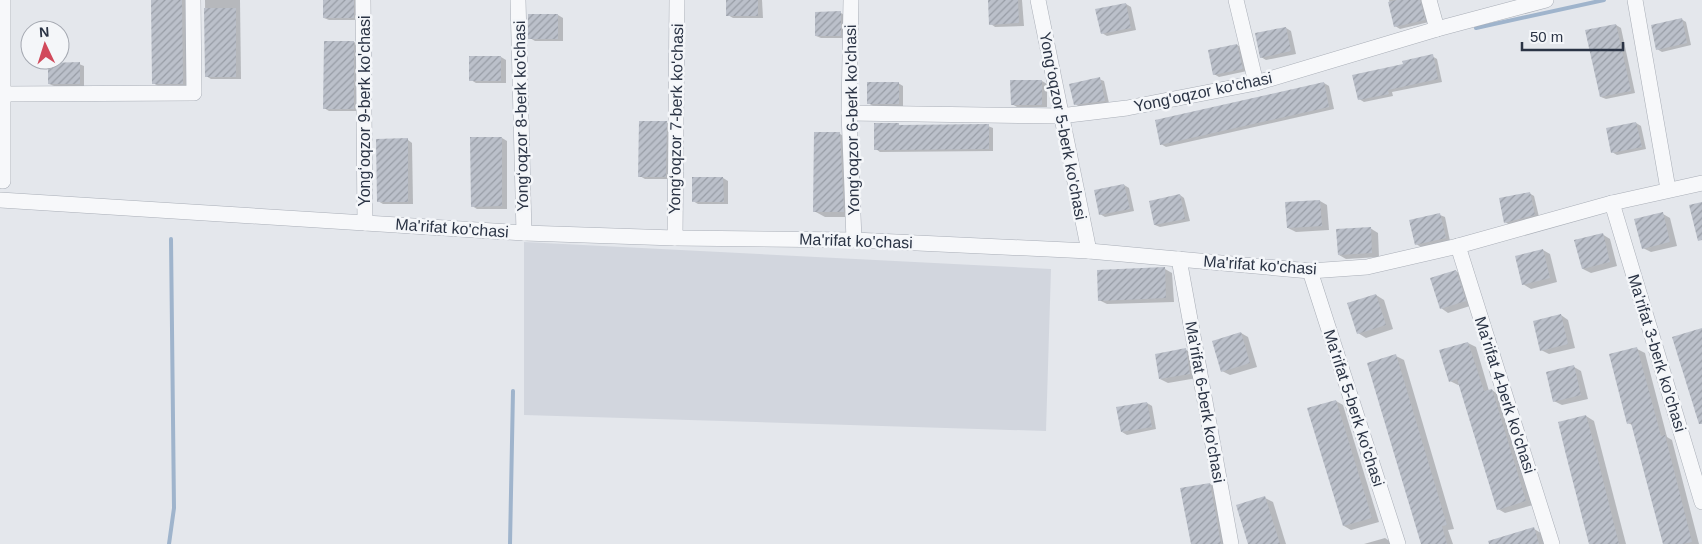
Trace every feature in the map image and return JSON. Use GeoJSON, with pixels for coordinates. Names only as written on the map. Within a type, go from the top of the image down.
{"type":"FeatureCollection","features":[{"type":"Feature","properties":{"kind":"street"},"geometry":{"type":"LineString","coordinates":[[3,0],[3,181]]}},
{"type":"Feature","properties":{"kind":"street"},"geometry":{"type":"LineString","coordinates":[[4,94],[194,94],[194,0]]}},
{"type":"Feature","properties":{"kind":"street","name":"Yong‘oqzor 9-berk ko'chasi"},"geometry":{"type":"LineString","coordinates":[[363,0],[365,222]]}},
{"type":"Feature","properties":{"kind":"street","name":"Yong‘oqzor 8-berk ko'chasi"},"geometry":{"type":"LineString","coordinates":[[518,0],[524,233]]}},
{"type":"Feature","properties":{"kind":"street","name":"Yong‘oqzor 7-berk ko'chasi"},"geometry":{"type":"LineString","coordinates":[[675,238],[677,0]]}},
{"type":"Feature","properties":{"kind":"street","name":"Yong‘oqzor 6-berk ko'chasi"},"geometry":{"type":"LineString","coordinates":[[851,0],[849,113],[854,240]]}},
{"type":"Feature","properties":{"kind":"street","name":"Yong‘oqzor 5-berk ko'chasi"},"geometry":{"type":"LineString","coordinates":[[1038,0],[1060,116],[1089,251]]}},
{"type":"Feature","properties":{"kind":"street"},"geometry":{"type":"LineString","coordinates":[[1236,0],[1256,83]]}},
{"type":"Feature","properties":{"kind":"street"},"geometry":{"type":"LineString","coordinates":[[1430,0],[1437,29]]}},
{"type":"Feature","properties":{"kind":"street","name":"Yong'oqzor ko'chasi"},"geometry":{"type":"LineString","coordinates":[[849,113],[1060,116],[1127,108],[1256,83],[1437,29],[1546,0]]}},
{"type":"Feature","properties":{"kind":"street"},"geometry":{"type":"LineString","coordinates":[[1635,0],[1668,190]]}},
{"type":"Feature","properties":{"kind":"street","name":"Ma'rifat ko'chasi"},"geometry":{"type":"LineString","coordinates":[[0,200],[524,233],[675,238],[854,240],[1089,251],[1310,271],[1367,267],[1458,246],[1612,203],[1702,183]]}},
{"type":"Feature","properties":{"kind":"street","name":"Ma’rifat 3-berk ko'chasi"},"geometry":{"type":"LineString","coordinates":[[1612,203],[1702,502]]}},
{"type":"Feature","properties":{"kind":"street","name":"Ma’rifat 4-berk ko'chasi"},"geometry":{"type":"LineString","coordinates":[[1458,246],[1552,544]]}},
{"type":"Feature","properties":{"kind":"street","name":"Ma’rifat 6-berk ko'chasi"},"geometry":{"type":"LineString","coordinates":[[1179,259],[1231,544]]}},
{"type":"Feature","properties":{"kind":"street","name":"Ma’rifat 5-berk ko'chasi"},"geometry":{"type":"LineString","coordinates":[[1310,271],[1398,544]]}},
{"type":"Feature","properties":{"kind":"shaded area"},"geometry":{"type":"Polygon","coordinates":[[[524,242],[1051,269],[1046,431],[524,415],[524,242]]]}},
{"type":"Feature","properties":{"kind":"building"},"geometry":{"type":"Polygon","coordinates":[[[151,0],[182,0],[183,84],[152,84],[151,0]]]}},
{"type":"Feature","properties":{"kind":"building"},"geometry":{"type":"Polygon","coordinates":[[[323,0],[354,0],[354,18],[323,18],[323,0]]]}},
{"type":"Feature","properties":{"kind":"building"},"geometry":{"type":"Polygon","coordinates":[[[726,0],[758,0],[758,16],[726,16],[726,0]]]}},
{"type":"Feature","properties":{"kind":"building"},"geometry":{"type":"Polygon","coordinates":[[[988,0],[1018,0],[1019,23],[989,25],[988,0]]]}},
{"type":"Feature","properties":{"kind":"building"},"geometry":{"type":"Polygon","coordinates":[[[1420,0],[1425,20],[1394,27],[1388,2],[1420,0]]]}},
{"type":"Feature","properties":{"kind":"building"},"geometry":{"type":"Polygon","coordinates":[[[1126,3],[1131,28],[1101,34],[1095,9],[1126,3]]]}},
{"type":"Feature","properties":{"kind":"building"},"geometry":{"type":"Polygon","coordinates":[[[204,8],[236,8],[236,77],[205,77],[204,8]]]}},
{"type":"Feature","properties":{"kind":"building"},"geometry":{"type":"Polygon","coordinates":[[[841,11],[841,36],[815,36],[815,12],[841,11]]]}},
{"type":"Feature","properties":{"kind":"building"},"geometry":{"type":"Polygon","coordinates":[[[528,14],[558,14],[558,39],[528,39],[528,14]]]}},
{"type":"Feature","properties":{"kind":"building"},"geometry":{"type":"Polygon","coordinates":[[[1682,18],[1687,43],[1656,50],[1651,25],[1682,18]]]}},
{"type":"Feature","properties":{"kind":"building"},"geometry":{"type":"Polygon","coordinates":[[[1616,24],[1631,91],[1600,97],[1585,30],[1616,24]]]}},
{"type":"Feature","properties":{"kind":"building"},"geometry":{"type":"Polygon","coordinates":[[[1286,27],[1291,51],[1260,58],[1255,33],[1286,27]]]}},
{"type":"Feature","properties":{"kind":"building"},"geometry":{"type":"Polygon","coordinates":[[[324,41],[354,41],[354,109],[323,109],[324,41]]]}},
{"type":"Feature","properties":{"kind":"building"},"geometry":{"type":"Polygon","coordinates":[[[1237,44],[1243,69],[1213,75],[1208,50],[1237,44]]]}},
{"type":"Feature","properties":{"kind":"building"},"geometry":{"type":"Polygon","coordinates":[[[1433,54],[1438,79],[1388,90],[1389,94],[1358,100],[1352,75],[1403,64],[1402,61],[1433,54]]]}},
{"type":"Feature","properties":{"kind":"building"},"geometry":{"type":"Polygon","coordinates":[[[469,56],[501,56],[501,81],[469,81],[469,56]]]}},
{"type":"Feature","properties":{"kind":"building"},"geometry":{"type":"Polygon","coordinates":[[[70,62],[80,62],[80,84],[48,84],[48,70],[70,70],[70,62]]]}},
{"type":"Feature","properties":{"kind":"building"},"geometry":{"type":"Polygon","coordinates":[[[1100,77],[1105,101],[1074,105],[1069,84],[1100,77]]]}},
{"type":"Feature","properties":{"kind":"building"},"geometry":{"type":"Polygon","coordinates":[[[1010,80],[1042,80],[1042,105],[1011,105],[1010,80]]]}},
{"type":"Feature","properties":{"kind":"building"},"geometry":{"type":"Polygon","coordinates":[[[867,82],[899,82],[899,104],[867,104],[867,82]]]}},
{"type":"Feature","properties":{"kind":"building"},"geometry":{"type":"Polygon","coordinates":[[[1324,82],[1329,107],[1160,145],[1155,120],[1324,82]]]}},
{"type":"Feature","properties":{"kind":"building"},"geometry":{"type":"Polygon","coordinates":[[[639,121],[667,121],[666,177],[638,177],[639,121]]]}},
{"type":"Feature","properties":{"kind":"building"},"geometry":{"type":"Polygon","coordinates":[[[1636,122],[1642,147],[1611,153],[1606,128],[1636,122]]]}},
{"type":"Feature","properties":{"kind":"building"},"geometry":{"type":"Polygon","coordinates":[[[874,123],[899,123],[899,125],[989,124],[989,149],[874,150],[874,123]]]}},
{"type":"Feature","properties":{"kind":"building"},"geometry":{"type":"Polygon","coordinates":[[[814,132],[840,132],[844,212],[813,212],[814,132]]]}},
{"type":"Feature","properties":{"kind":"building"},"geometry":{"type":"Polygon","coordinates":[[[470,137],[502,137],[502,206],[471,207],[470,137]]]}},
{"type":"Feature","properties":{"kind":"building"},"geometry":{"type":"Polygon","coordinates":[[[408,138],[408,202],[377,202],[376,139],[408,138]]]}},
{"type":"Feature","properties":{"kind":"building"},"geometry":{"type":"Polygon","coordinates":[[[692,177],[723,177],[724,202],[692,202],[692,177]]]}},
{"type":"Feature","properties":{"kind":"building"},"geometry":{"type":"Polygon","coordinates":[[[1124,184],[1130,209],[1099,215],[1094,190],[1124,184]]]}},
{"type":"Feature","properties":{"kind":"building"},"geometry":{"type":"Polygon","coordinates":[[[1530,192],[1535,215],[1504,223],[1499,198],[1530,192]]]}},
{"type":"Feature","properties":{"kind":"building"},"geometry":{"type":"Polygon","coordinates":[[[1180,194],[1185,219],[1154,225],[1149,201],[1180,194]]]}},
{"type":"Feature","properties":{"kind":"building"},"geometry":{"type":"Polygon","coordinates":[[[1320,200],[1322,226],[1287,228],[1285,202],[1320,200]]]}},
{"type":"Feature","properties":{"kind":"building"},"geometry":{"type":"Polygon","coordinates":[[[1702,202],[1702,240],[1698,241],[1689,205],[1702,202]]]}},
{"type":"Feature","properties":{"kind":"building"},"geometry":{"type":"Polygon","coordinates":[[[1663,212],[1670,242],[1642,249],[1634,219],[1663,212]]]}},
{"type":"Feature","properties":{"kind":"building"},"geometry":{"type":"Polygon","coordinates":[[[1440,213],[1446,238],[1415,245],[1409,220],[1440,213]]]}},
{"type":"Feature","properties":{"kind":"building"},"geometry":{"type":"Polygon","coordinates":[[[1371,227],[1372,253],[1338,255],[1336,229],[1371,227]]]}},
{"type":"Feature","properties":{"kind":"building"},"geometry":{"type":"Polygon","coordinates":[[[1603,233],[1610,262],[1582,269],[1574,240],[1603,233]]]}},
{"type":"Feature","properties":{"kind":"building"},"geometry":{"type":"Polygon","coordinates":[[[1543,249],[1550,278],[1522,285],[1515,256],[1543,249]]]}},
{"type":"Feature","properties":{"kind":"building"},"geometry":{"type":"Polygon","coordinates":[[[1165,267],[1166,298],[1098,301],[1097,270],[1165,267]]]}},
{"type":"Feature","properties":{"kind":"building"},"geometry":{"type":"Polygon","coordinates":[[[1456,270],[1466,301],[1440,309],[1430,278],[1456,270]]]}},
{"type":"Feature","properties":{"kind":"building"},"geometry":{"type":"Polygon","coordinates":[[[1376,294],[1386,325],[1357,334],[1347,303],[1376,294]]]}},
{"type":"Feature","properties":{"kind":"building"},"geometry":{"type":"Polygon","coordinates":[[[1561,314],[1568,344],[1540,351],[1533,321],[1561,314]]]}},
{"type":"Feature","properties":{"kind":"building"},"geometry":{"type":"Polygon","coordinates":[[[1702,328],[1702,424],[1699,424],[1672,337],[1702,328]]]}},
{"type":"Feature","properties":{"kind":"building"},"geometry":{"type":"Polygon","coordinates":[[[1241,332],[1250,363],[1221,372],[1212,341],[1241,332]]]}},
{"type":"Feature","properties":{"kind":"building"},"geometry":{"type":"Polygon","coordinates":[[[1468,342],[1484,391],[1492,389],[1526,501],[1497,510],[1457,379],[1449,382],[1439,350],[1468,342]]]}},
{"type":"Feature","properties":{"kind":"building"},"geometry":{"type":"Polygon","coordinates":[[[1637,347],[1661,436],[1665,435],[1692,542],[1663,544],[1631,423],[1627,424],[1609,354],[1637,347]]]}},
{"type":"Feature","properties":{"kind":"building"},"geometry":{"type":"Polygon","coordinates":[[[1186,348],[1190,374],[1159,379],[1155,354],[1186,348]]]}},
{"type":"Feature","properties":{"kind":"building"},"geometry":{"type":"Polygon","coordinates":[[[1396,354],[1447,525],[1442,526],[1447,544],[1421,544],[1367,363],[1396,354]]]}},
{"type":"Feature","properties":{"kind":"building"},"geometry":{"type":"Polygon","coordinates":[[[1574,365],[1581,395],[1553,402],[1546,372],[1574,365]]]}},
{"type":"Feature","properties":{"kind":"building"},"geometry":{"type":"Polygon","coordinates":[[[1336,400],[1372,518],[1343,526],[1307,408],[1336,400]]]}},
{"type":"Feature","properties":{"kind":"building"},"geometry":{"type":"Polygon","coordinates":[[[1147,402],[1152,427],[1121,432],[1116,407],[1147,402]]]}},
{"type":"Feature","properties":{"kind":"building"},"geometry":{"type":"Polygon","coordinates":[[[1586,415],[1619,544],[1589,544],[1566,455],[1558,422],[1586,415]]]}},
{"type":"Feature","properties":{"kind":"building"},"geometry":{"type":"Polygon","coordinates":[[[1210,483],[1221,544],[1191,544],[1180,488],[1210,483]]]}},
{"type":"Feature","properties":{"kind":"building"},"geometry":{"type":"Polygon","coordinates":[[[1265,496],[1280,544],[1248,544],[1236,505],[1265,496]]]}},
{"type":"Feature","properties":{"kind":"building"},"geometry":{"type":"Polygon","coordinates":[[[1534,527],[1539,544],[1489,544],[1488,541],[1534,527]]]}},
{"type":"Feature","properties":{"kind":"waterway"},"geometry":{"type":"LineString","coordinates":[[1476,28],[1604,0]]}},
{"type":"Feature","properties":{"kind":"waterway"},"geometry":{"type":"LineString","coordinates":[[169,544],[174,508],[171,239]]}},
{"type":"Feature","properties":{"kind":"waterway"},"geometry":{"type":"LineString","coordinates":[[510,544],[513,391]]}}]}
